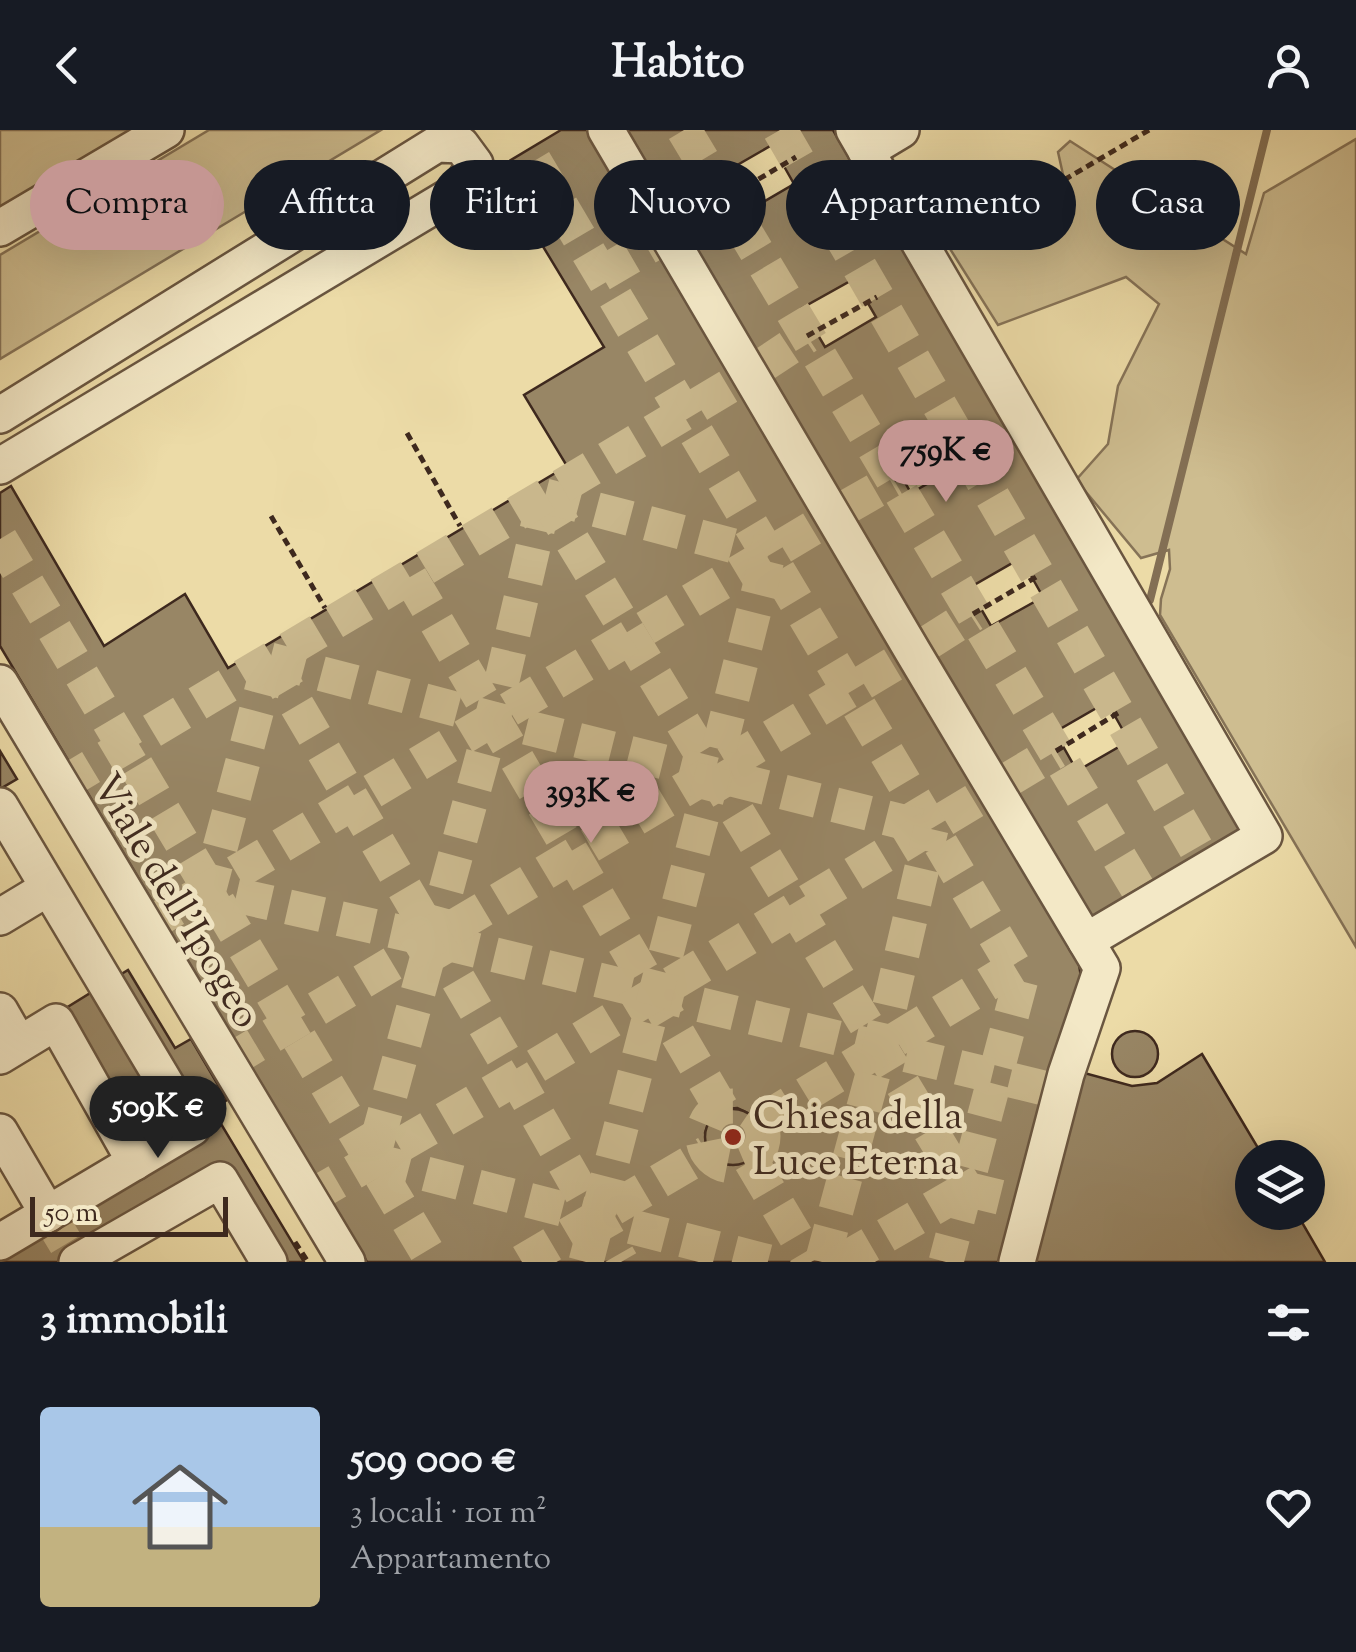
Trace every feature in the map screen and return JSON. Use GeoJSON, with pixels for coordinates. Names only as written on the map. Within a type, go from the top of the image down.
{"type":"FeatureCollection","features":[{"type":"Feature","properties":{"kind":"lane"},"geometry":{"type":"LineString","coordinates":[[0,228],[166,130]]}},
{"type":"Feature","properties":{"kind":"lane"},"geometry":{"type":"LineString","coordinates":[[606,130],[1102,968],[1060,1092],[1017,1262]]}},
{"type":"Feature","properties":{"kind":"lane"},"geometry":{"type":"LineString","coordinates":[[901,130],[860,140],[1264,836],[1086,941]]}},
{"type":"Feature","properties":{"kind":"lane"},"geometry":{"type":"LineString","coordinates":[[0,415],[437,144],[461,145],[475,164],[459,191],[0,466]]}},
{"type":"Feature","properties":{"kind":"lane","name":"Viale dell'Ipogeo"},"geometry":{"type":"LineString","coordinates":[[0,683],[346,1262]]}},
{"type":"Feature","properties":{"kind":"lane"},"geometry":{"type":"LineString","coordinates":[[0,806],[192,1128],[0,1242]]}},
{"type":"Feature","properties":{"kind":"lane"},"geometry":{"type":"LineString","coordinates":[[0,918],[48,888]]}},
{"type":"Feature","properties":{"kind":"lane"},"geometry":{"type":"LineString","coordinates":[[0,1011],[10,1050],[56,1022],[135,1162]]}},
{"type":"Feature","properties":{"kind":"lane"},"geometry":{"type":"LineString","coordinates":[[0,1132],[48,1214]]}},
{"type":"Feature","properties":{"kind":"lane"},"geometry":{"type":"LineString","coordinates":[[77,1262],[220,1180],[269,1262]]}},
{"type":"Feature","properties":{"kind":"path"},"geometry":{"type":"LineString","coordinates":[[1076,173],[1148,130]]}},
{"type":"Feature","properties":{"kind":"path"},"geometry":{"type":"LineString","coordinates":[[766,175],[796,157]]}},
{"type":"Feature","properties":{"kind":"path"},"geometry":{"type":"LineString","coordinates":[[807,336],[877,296]]}},
{"type":"Feature","properties":{"kind":"path"},"geometry":{"type":"LineString","coordinates":[[408,433],[460,526]]}},
{"type":"Feature","properties":{"kind":"path"},"geometry":{"type":"LineString","coordinates":[[894,480],[960,440]]}},
{"type":"Feature","properties":{"kind":"path"},"geometry":{"type":"LineString","coordinates":[[271,516],[325,608]]}},
{"type":"Feature","properties":{"kind":"path"},"geometry":{"type":"LineString","coordinates":[[973,614],[1038,576]]}},
{"type":"Feature","properties":{"kind":"path"},"geometry":{"type":"LineString","coordinates":[[1056,751],[1118,714]]}},
{"type":"Feature","properties":{"kind":"shaded area"},"geometry":{"type":"Polygon","coordinates":[[[0,130],[144,130],[94,160],[30,160],[30,199],[0,217],[0,130]]]}},
{"type":"Feature","properties":{"kind":"shaded area"},"geometry":{"type":"Polygon","coordinates":[[[209,130],[381,130],[331,160],[244,160],[244,212],[224,224],[224,160],[159,160],[209,130]]]}},
{"type":"Feature","properties":{"kind":"shaded area"},"geometry":{"type":"Polygon","coordinates":[[[1356,139],[1356,947],[1160,615],[1170,569],[1169,550],[1141,558],[1076,480],[1108,444],[1118,386],[1159,304],[1126,277],[998,325],[951,250],[1076,250],[1076,160],[1060,160],[1058,152],[1070,141],[1100,160],[1096,160],[1096,250],[1240,250],[1246,254],[1264,193],[1356,139]]]}},
{"type":"Feature","properties":{"kind":"shaded area"},"geometry":{"type":"Polygon","coordinates":[[[30,237],[30,250],[181,250],[0,359],[0,255],[30,237]]]}},
{"type":"Feature","properties":{"kind":"building"},"geometry":{"type":"Polygon","coordinates":[[[561,130],[587,130],[605,160],[594,160],[594,250],[658,250],[1078,958],[1081,977],[1011,1262],[367,1262],[0,646],[0,493],[11,486],[104,646],[185,594],[228,668],[567,466],[524,395],[604,347],[545,250],[574,250],[574,160],[511,160],[561,130]],[[737,1108],[726,1109],[709,1122],[705,1133],[707,1148],[713,1157],[730,1165],[747,1162],[761,1143],[758,1123],[752,1115],[737,1108]]]}},
{"type":"Feature","properties":{"kind":"building"},"geometry":{"type":"Polygon","coordinates":[[[627,130],[833,130],[850,160],[786,160],[786,170],[772,145],[746,160],[644,160],[627,130]]]}},
{"type":"Feature","properties":{"kind":"building"},"geometry":{"type":"Polygon","coordinates":[[[786,189],[786,250],[903,250],[1243,833],[1088,923],[697,250],[766,250],[766,200],[786,189]],[[854,279],[802,308],[825,347],[876,317],[854,279]],[[940,425],[889,454],[911,493],[962,464],[940,425]],[[1021,558],[969,588],[991,626],[1043,597],[1021,558]],[[1107,702],[1055,732],[1077,771],[1129,741],[1107,702]]]}},
{"type":"Feature","properties":{"kind":"building"},"geometry":{"type":"Polygon","coordinates":[[[0,751],[17,779],[0,789],[0,751]]]}},
{"type":"Feature","properties":{"kind":"building"},"geometry":{"type":"Polygon","coordinates":[[[128,970],[175,1048],[191,1039],[227,1100],[212,1109],[304,1262],[276,1262],[222,1172],[69,1262],[0,1262],[0,1248],[197,1131],[107,983],[128,970]]]}},
{"type":"Feature","properties":{"kind":"building"},"geometry":{"type":"Polygon","coordinates":[[[100,987],[184,1127],[142,1152],[58,1013],[100,987]]]}},
{"type":"Feature","properties":{"kind":"building"},"geometry":{"type":"Polygon","coordinates":[[[1135,1031],[1151,1038],[1158,1054],[1151,1070],[1135,1077],[1119,1070],[1112,1054],[1119,1038],[1135,1031]]]}},
{"type":"Feature","properties":{"kind":"building"},"geometry":{"type":"Polygon","coordinates":[[[1202,1054],[1253,1140],[1235,1140],[1235,1230],[1306,1230],[1325,1262],[1028,1262],[1077,1071],[1132,1086],[1157,1083],[1202,1054]]]}},
{"type":"Feature","properties":{"kind":"building","name":"Chiesa della Luce Eterna"},"geometry":{"type":"Polygon","coordinates":[[[733,1109],[753,1117],[761,1137],[753,1157],[733,1165],[713,1157],[705,1137],[713,1117],[733,1109]]]}},
{"type":"Feature","properties":{"kind":"waterway"},"geometry":{"type":"LineString","coordinates":[[1150,600],[1267,130]]}},
{"type":"Feature","properties":{"kind":"tunnel"},"geometry":{"type":"LineString","coordinates":[[684,130],[1147,904]]}},
{"type":"Feature","properties":{"kind":"tunnel"},"geometry":{"type":"LineString","coordinates":[[780,130],[1208,869]]}},
{"type":"Feature","properties":{"kind":"tunnel"},"geometry":{"type":"LineString","coordinates":[[574,228],[1021,979],[946,1262]]}},
{"type":"Feature","properties":{"kind":"tunnel"},"geometry":{"type":"LineString","coordinates":[[601,274],[642,250]]}},
{"type":"Feature","properties":{"kind":"tunnel"},"geometry":{"type":"LineString","coordinates":[[760,367],[807,336]]}},
{"type":"Feature","properties":{"kind":"tunnel"},"geometry":{"type":"LineString","coordinates":[[61,785],[738,381]]}},
{"type":"Feature","properties":{"kind":"tunnel"},"geometry":{"type":"LineString","coordinates":[[845,508],[894,480]]}},
{"type":"Feature","properties":{"kind":"tunnel"},"geometry":{"type":"LineString","coordinates":[[545,496],[493,719],[372,1160],[769,1262]]}},
{"type":"Feature","properties":{"kind":"tunnel"},"geometry":{"type":"LineString","coordinates":[[545,496],[966,1189]]}},
{"type":"Feature","properties":{"kind":"tunnel"},"geometry":{"type":"LineString","coordinates":[[545,496],[768,555]]}},
{"type":"Feature","properties":{"kind":"tunnel"},"geometry":{"type":"LineString","coordinates":[[145,927],[823,522]]}},
{"type":"Feature","properties":{"kind":"tunnel"},"geometry":{"type":"LineString","coordinates":[[0,539],[433,1262]]}},
{"type":"Feature","properties":{"kind":"tunnel"},"geometry":{"type":"LineString","coordinates":[[586,1262],[768,555]]}},
{"type":"Feature","properties":{"kind":"tunnel"},"geometry":{"type":"LineString","coordinates":[[410,577],[721,1108]]}},
{"type":"Feature","properties":{"kind":"tunnel"},"geometry":{"type":"LineString","coordinates":[[926,644],[973,614]]}},
{"type":"Feature","properties":{"kind":"tunnel"},"geometry":{"type":"LineString","coordinates":[[226,1063],[904,658]]}},
{"type":"Feature","properties":{"kind":"tunnel"},"geometry":{"type":"LineString","coordinates":[[270,660],[209,889],[1060,1092]]}},
{"type":"Feature","properties":{"kind":"tunnel"},"geometry":{"type":"LineString","coordinates":[[270,660],[621,1262]]}},
{"type":"Feature","properties":{"kind":"tunnel"},"geometry":{"type":"LineString","coordinates":[[270,660],[931,829]]}},
{"type":"Feature","properties":{"kind":"tunnel"},"geometry":{"type":"LineString","coordinates":[[1006,781],[1056,751]]}},
{"type":"Feature","properties":{"kind":"tunnel"},"geometry":{"type":"LineString","coordinates":[[307,1199],[516,1078],[984,795]]}},
{"type":"Feature","properties":{"kind":"tunnel"},"geometry":{"type":"LineString","coordinates":[[822,1262],[880,1048],[931,829]]}},
{"type":"Feature","properties":{"kind":"tunnel"},"geometry":{"type":"LineString","coordinates":[[760,1122],[1015,967]]}},
{"type":"Feature","properties":{"kind":"tunnel"},"geometry":{"type":"LineString","coordinates":[[733,1106],[755,1114],[763,1136],[755,1158],[733,1166],[711,1158],[703,1136],[711,1114],[733,1106]]}},
{"type":"Feature","properties":{"kind":"tunnel"},"geometry":{"type":"LineString","coordinates":[[522,1262],[707,1153]]}},
{"type":"Feature","properties":{"kind":"tunnel"},"geometry":{"type":"LineString","coordinates":[[751,1161],[811,1262]]}},
{"type":"Feature","properties":{"kind":"tunnel"},"geometry":{"type":"LineString","coordinates":[[966,1189],[1031,1205]]}},
{"type":"Feature","properties":{"kind":"tunnel"},"geometry":{"type":"LineString","coordinates":[[840,1262],[966,1189]]}},
{"type":"Feature","properties":{"kind":"tunnel"},"geometry":{"type":"LineString","coordinates":[[48,1214],[77,1262]]}},
{"type":"Feature","properties":{"kind":"place","name":"Chiesa della Luce Eterna"},"geometry":{"type":"Point","coordinates":[733,1137]}}]}
